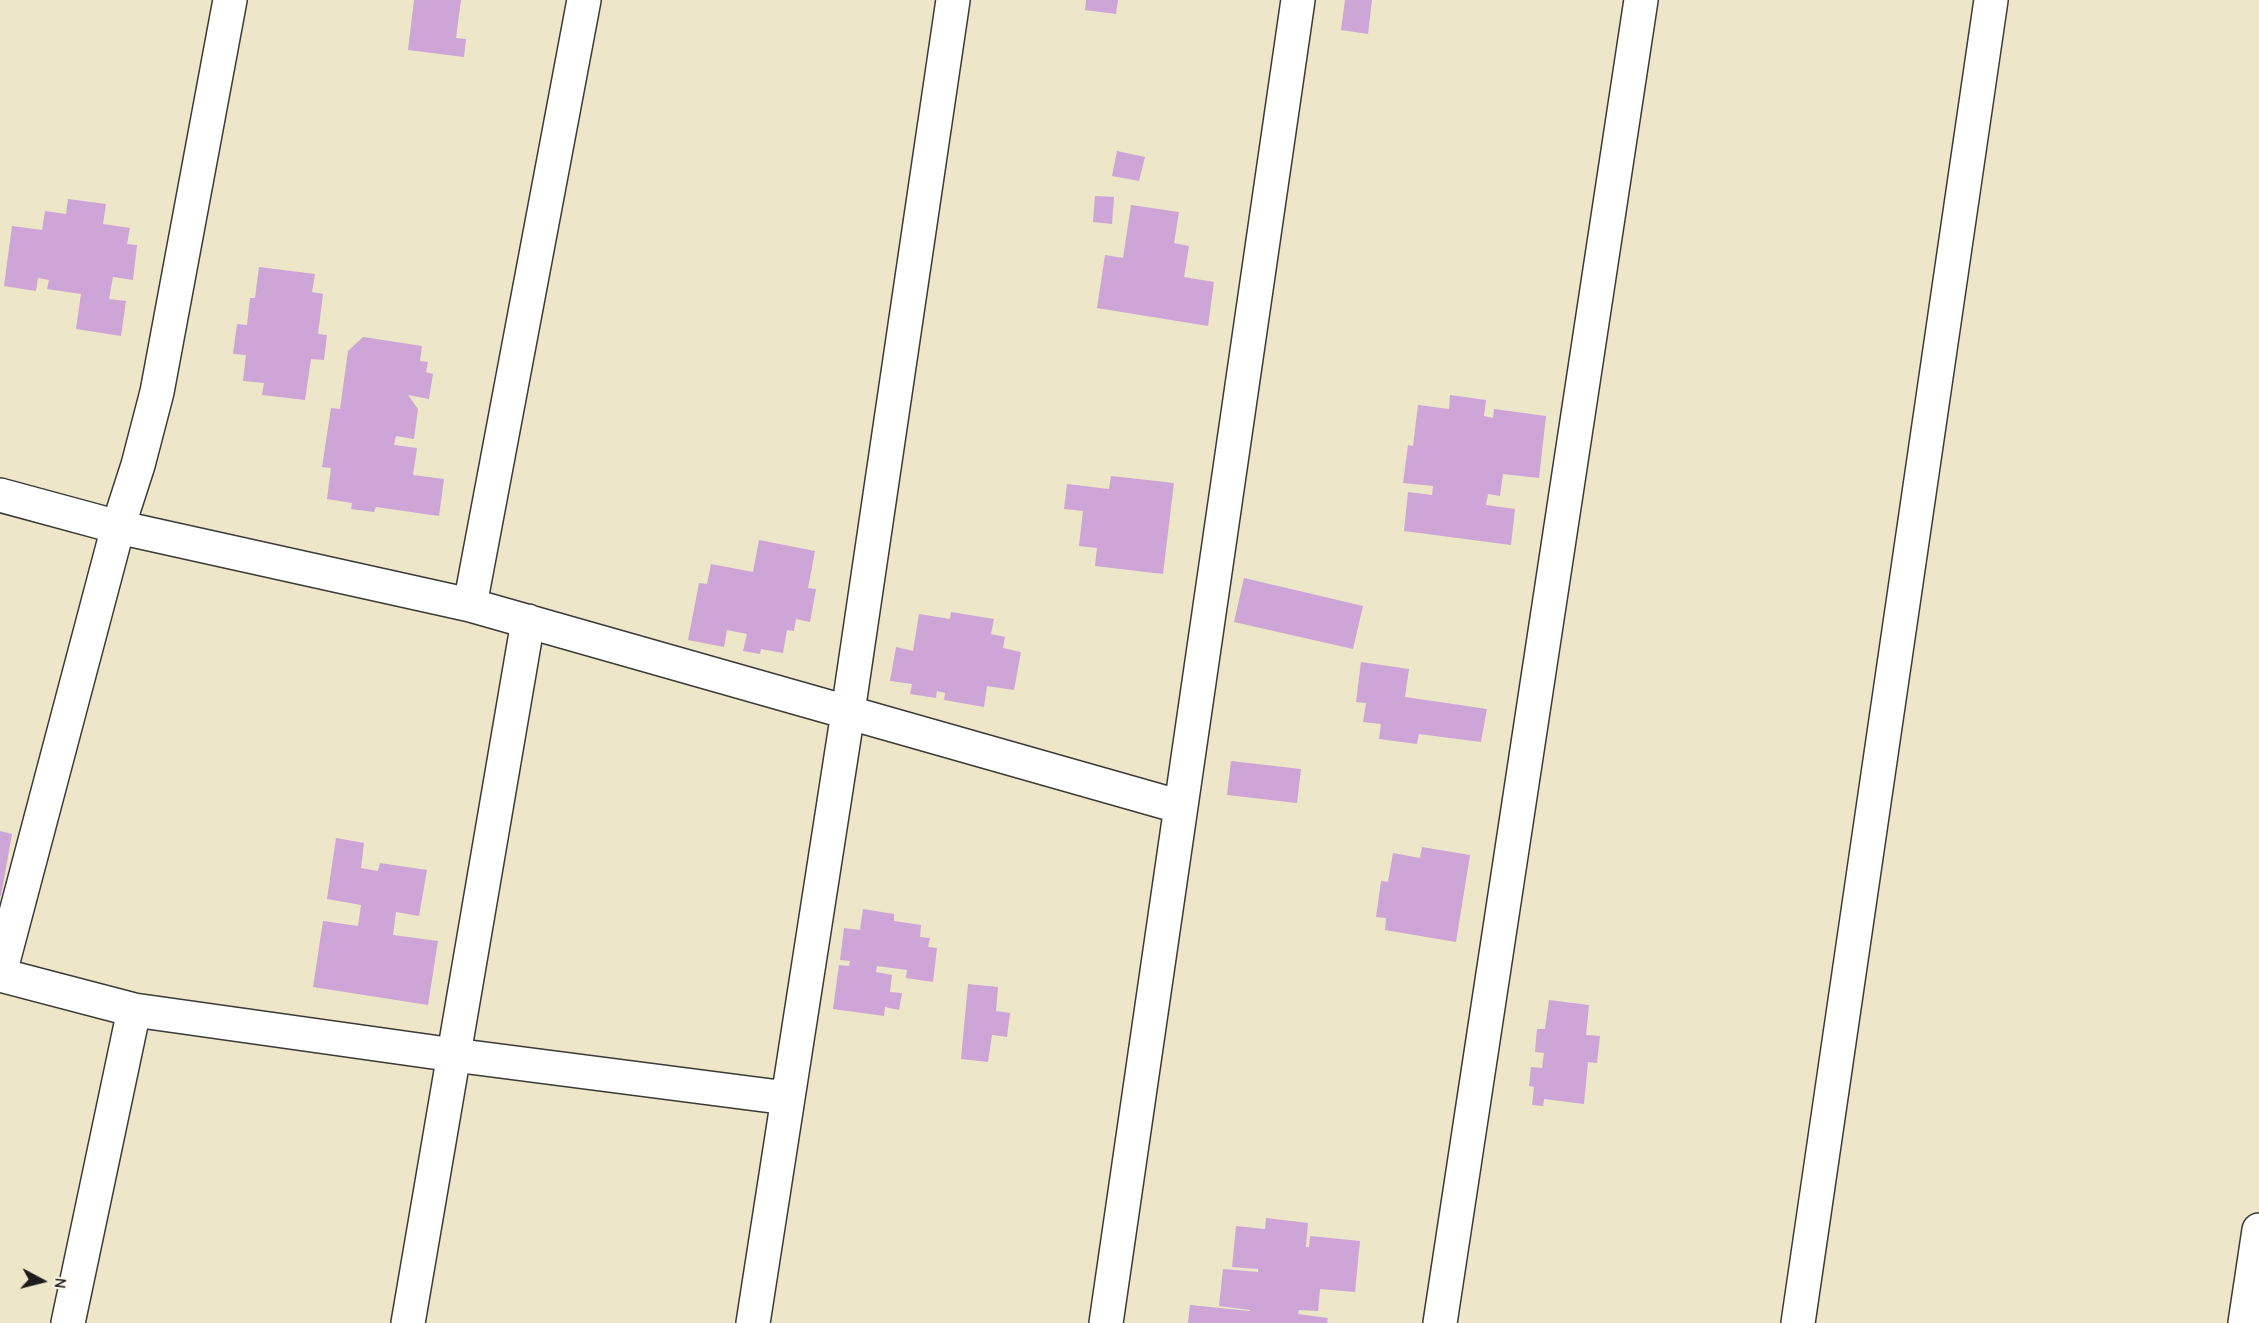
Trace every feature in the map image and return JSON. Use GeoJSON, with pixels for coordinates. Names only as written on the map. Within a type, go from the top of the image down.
{"type":"FeatureCollection","features":[{"type":"Feature","properties":{"kind":"street"},"geometry":{"type":"LineString","coordinates":[[230,0],[157,392],[138,465],[118,527],[0,974],[134,1010],[454,1055],[787,1098]]}},
{"type":"Feature","properties":{"kind":"street"},"geometry":{"type":"LineString","coordinates":[[470,605],[584,0]]}},
{"type":"Feature","properties":{"kind":"street"},"geometry":{"type":"LineString","coordinates":[[753,1323],[848,712],[953,0]]}},
{"type":"Feature","properties":{"kind":"street"},"geometry":{"type":"LineString","coordinates":[[1106,1323],[1298,0]]}},
{"type":"Feature","properties":{"kind":"street"},"geometry":{"type":"LineString","coordinates":[[1440,1323],[1641,0]]}},
{"type":"Feature","properties":{"kind":"street"},"geometry":{"type":"LineString","coordinates":[[1798,1323],[1991,0]]}},
{"type":"Feature","properties":{"kind":"street"},"geometry":{"type":"LineString","coordinates":[[0,495],[118,527],[470,605],[1181,807]]}},
{"type":"Feature","properties":{"kind":"street"},"geometry":{"type":"LineString","coordinates":[[408,1323],[528,621]]}},
{"type":"Feature","properties":{"kind":"street"},"geometry":{"type":"LineString","coordinates":[[68,1323],[134,1010]]}},
{"type":"Feature","properties":{"kind":"street"},"geometry":{"type":"LineString","coordinates":[[2245,1323],[2259,1230]]}},
{"type":"Feature","properties":{"kind":"building"},"geometry":{"type":"Polygon","coordinates":[[[414,0],[461,0],[456,38],[466,39],[464,57],[408,50],[414,0]]]}},
{"type":"Feature","properties":{"kind":"building"},"geometry":{"type":"Polygon","coordinates":[[[1086,0],[1118,0],[1116,14],[1085,10],[1086,0]]]}},
{"type":"Feature","properties":{"kind":"building"},"geometry":{"type":"Polygon","coordinates":[[[1345,0],[1372,0],[1368,34],[1341,30],[1345,0]]]}},
{"type":"Feature","properties":{"kind":"building"},"geometry":{"type":"Polygon","coordinates":[[[1117,151],[1145,157],[1139,181],[1112,176],[1117,151]]]}},
{"type":"Feature","properties":{"kind":"building"},"geometry":{"type":"Polygon","coordinates":[[[1095,196],[1114,197],[1112,224],[1093,222],[1095,196]]]}},
{"type":"Feature","properties":{"kind":"building"},"geometry":{"type":"Polygon","coordinates":[[[68,199],[106,204],[103,224],[130,228],[127,244],[137,245],[133,280],[113,277],[109,299],[126,301],[121,336],[76,329],[81,294],[47,289],[49,280],[38,278],[36,291],[4,286],[12,226],[42,230],[45,211],[66,214],[68,199]]]}},
{"type":"Feature","properties":{"kind":"building"},"geometry":{"type":"Polygon","coordinates":[[[1131,205],[1179,212],[1174,243],[1189,246],[1184,277],[1214,282],[1208,326],[1097,308],[1105,255],[1123,258],[1131,205]]]}},
{"type":"Feature","properties":{"kind":"building"},"geometry":{"type":"Polygon","coordinates":[[[259,267],[315,274],[312,292],[323,294],[318,334],[327,335],[324,360],[311,359],[305,400],[262,395],[264,383],[243,381],[246,355],[233,354],[237,324],[247,325],[250,298],[255,298],[259,267]]]}},
{"type":"Feature","properties":{"kind":"building"},"geometry":{"type":"Polygon","coordinates":[[[363,337],[422,346],[420,361],[428,362],[426,372],[433,374],[429,399],[408,395],[418,409],[414,439],[396,436],[394,445],[417,448],[413,475],[444,479],[439,516],[376,507],[374,512],[351,509],[352,503],[327,499],[331,468],[322,467],[331,408],[340,409],[348,351],[363,337]]]}},
{"type":"Feature","properties":{"kind":"building"},"geometry":{"type":"Polygon","coordinates":[[[1450,395],[1486,400],[1484,416],[1493,418],[1494,409],[1546,416],[1539,478],[1503,474],[1500,496],[1488,494],[1486,505],[1515,509],[1511,545],[1404,531],[1408,492],[1432,495],[1433,486],[1403,483],[1408,445],[1413,446],[1418,405],[1449,409],[1450,395]]]}},
{"type":"Feature","properties":{"kind":"building"},"geometry":{"type":"Polygon","coordinates":[[[1111,476],[1174,483],[1163,574],[1095,566],[1097,548],[1079,546],[1083,511],[1064,509],[1067,484],[1109,489],[1111,476]]]}},
{"type":"Feature","properties":{"kind":"building"},"geometry":{"type":"Polygon","coordinates":[[[759,540],[815,551],[808,588],[816,589],[810,622],[796,619],[794,631],[787,630],[783,653],[761,649],[760,654],[743,651],[747,634],[727,630],[724,647],[688,640],[699,583],[707,584],[711,564],[753,572],[759,540]]]}},
{"type":"Feature","properties":{"kind":"building"},"geometry":{"type":"Polygon","coordinates":[[[1244,578],[1363,606],[1353,649],[1234,622],[1244,578]]]}},
{"type":"Feature","properties":{"kind":"building"},"geometry":{"type":"Polygon","coordinates":[[[951,612],[994,619],[991,634],[1005,637],[1003,648],[1021,652],[1014,690],[987,686],[984,707],[944,700],[945,693],[937,691],[936,698],[910,694],[912,684],[890,681],[896,647],[913,651],[919,614],[950,619],[951,612]]]}},
{"type":"Feature","properties":{"kind":"building"},"geometry":{"type":"Polygon","coordinates":[[[1361,662],[1409,669],[1405,697],[1487,709],[1481,742],[1419,734],[1417,744],[1379,739],[1381,724],[1363,722],[1366,703],[1356,702],[1361,662]]]}},
{"type":"Feature","properties":{"kind":"building"},"geometry":{"type":"Polygon","coordinates":[[[1231,761],[1301,769],[1297,803],[1227,795],[1231,761]]]}},
{"type":"Feature","properties":{"kind":"building"},"geometry":{"type":"Polygon","coordinates":[[[0,831],[12,834],[1,896],[0,896],[0,831]]]}},
{"type":"Feature","properties":{"kind":"building"},"geometry":{"type":"Polygon","coordinates":[[[336,838],[364,843],[361,868],[378,871],[380,863],[427,870],[419,916],[396,912],[393,935],[438,941],[428,1005],[313,987],[323,921],[358,926],[361,905],[327,899],[336,838]]]}},
{"type":"Feature","properties":{"kind":"building"},"geometry":{"type":"Polygon","coordinates":[[[1422,847],[1470,855],[1456,942],[1385,930],[1386,918],[1376,917],[1381,881],[1388,882],[1393,853],[1420,858],[1422,847]]]}},
{"type":"Feature","properties":{"kind":"building"},"geometry":{"type":"Polygon","coordinates":[[[863,909],[894,914],[894,921],[921,925],[920,937],[930,938],[928,947],[937,948],[933,982],[906,978],[907,970],[877,966],[876,972],[892,975],[890,992],[902,993],[899,1010],[885,1007],[884,1016],[833,1009],[839,965],[849,966],[850,961],[840,960],[844,928],[860,930],[863,909]]]}},
{"type":"Feature","properties":{"kind":"building"},"geometry":{"type":"Polygon","coordinates":[[[968,984],[998,987],[996,1011],[1010,1013],[1007,1037],[992,1035],[988,1062],[961,1059],[968,984]]]}},
{"type":"Feature","properties":{"kind":"building"},"geometry":{"type":"Polygon","coordinates":[[[1549,1000],[1589,1005],[1586,1035],[1600,1036],[1597,1063],[1588,1062],[1584,1104],[1544,1099],[1543,1106],[1532,1105],[1534,1087],[1529,1086],[1531,1067],[1542,1068],[1544,1053],[1535,1052],[1537,1029],[1545,1029],[1549,1000]]]}},
{"type":"Feature","properties":{"kind":"building"},"geometry":{"type":"Polygon","coordinates":[[[1266,1218],[1308,1223],[1306,1247],[1309,1247],[1310,1236],[1360,1241],[1355,1292],[1320,1289],[1318,1311],[1299,1310],[1298,1314],[1328,1318],[1327,1323],[1188,1323],[1190,1305],[1250,1311],[1219,1306],[1223,1269],[1258,1272],[1258,1269],[1232,1267],[1236,1226],[1265,1229],[1266,1218]]]}}]}
